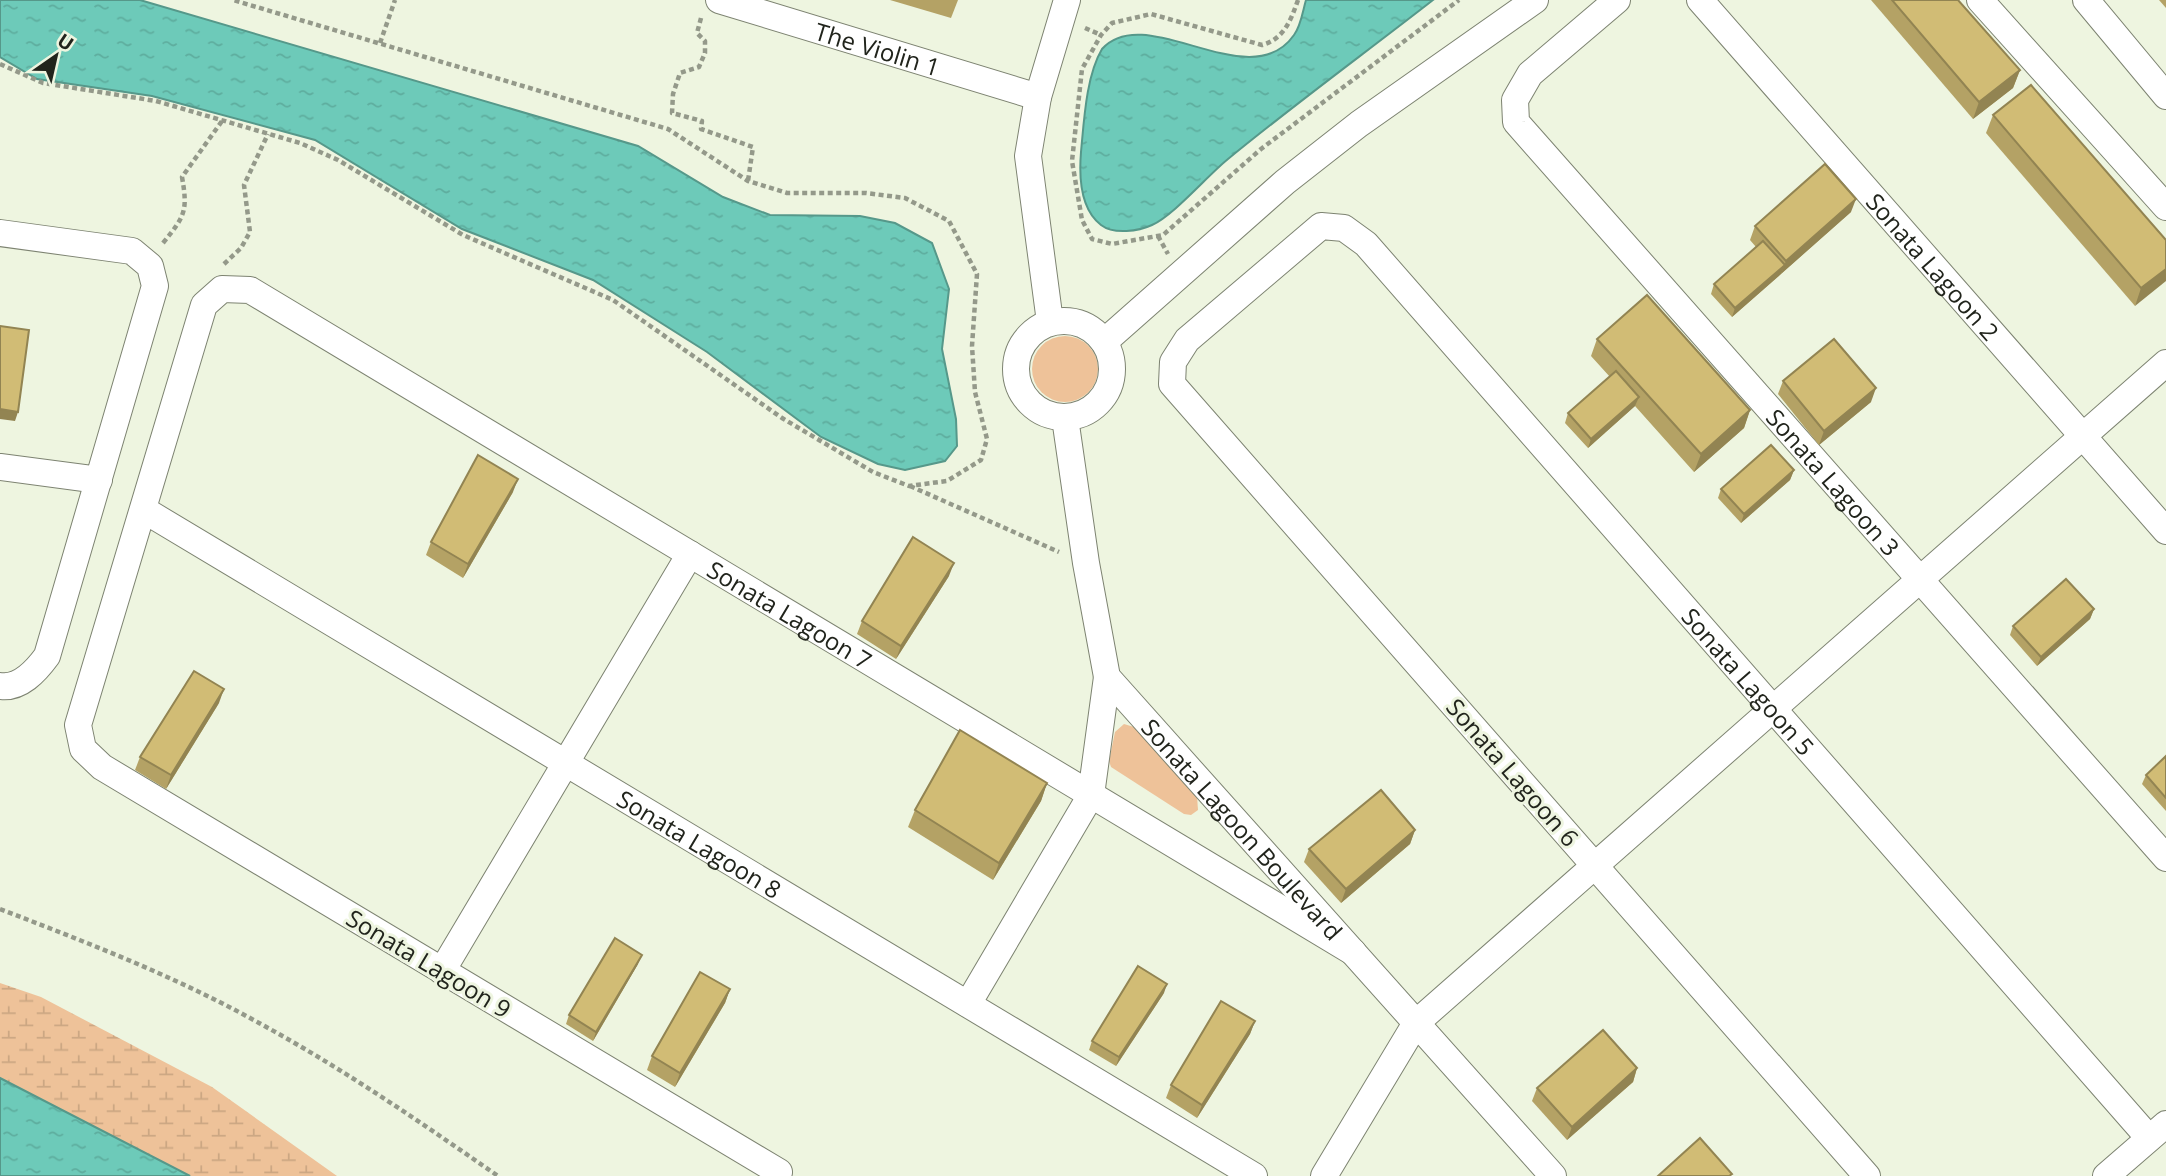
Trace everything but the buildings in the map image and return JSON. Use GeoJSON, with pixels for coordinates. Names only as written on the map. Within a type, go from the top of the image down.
{"type":"FeatureCollection","features":[{"type":"Feature","properties":{"kind":"street"},"geometry":{"type":"LineString","coordinates":[[1050,322],[1028,156],[1038,97],[1067,0]]}},
{"type":"Feature","properties":{"kind":"street"},"geometry":{"type":"LineString","coordinates":[[1104,342],[1284,182],[1359,124],[1535,0]]}},
{"type":"Feature","properties":{"kind":"street","name":"Sonata Lagoon 3"},"geometry":{"type":"LineString","coordinates":[[1617,0],[1530,74],[1516,100],[1516,122],[2166,858]]}},
{"type":"Feature","properties":{"kind":"street","name":"Sonata Lagoon 2"},"geometry":{"type":"LineString","coordinates":[[1700,0],[2166,530]]}},
{"type":"Feature","properties":{"kind":"street"},"geometry":{"type":"LineString","coordinates":[[1980,0],[2166,207]]}},
{"type":"Feature","properties":{"kind":"street"},"geometry":{"type":"LineString","coordinates":[[2087,0],[2166,96]]}},
{"type":"Feature","properties":{"kind":"street","name":"The Violin 1"},"geometry":{"type":"LineString","coordinates":[[715,3],[1038,97]]}},
{"type":"Feature","properties":{"kind":"street","name":"Sonata Lagoon 6"},"geometry":{"type":"LineString","coordinates":[[1344,228],[1321,226],[1187,340],[1173,362],[1172,384],[1867,1176]]}},
{"type":"Feature","properties":{"kind":"street","name":"Sonata Lagoon 5"},"geometry":{"type":"LineString","coordinates":[[1344,228],[1366,244],[1773,709],[2158,1131]]}},
{"type":"Feature","properties":{"kind":"street"},"geometry":{"type":"LineString","coordinates":[[0,233],[132,251],[150,265],[155,286],[47,656],[34,674],[8,687],[0,686]]}},
{"type":"Feature","properties":{"kind":"street"},"geometry":{"type":"LineString","coordinates":[[144,510],[204,305],[222,289]]}},
{"type":"Feature","properties":{"kind":"street","name":"Sonata Lagoon 7"},"geometry":{"type":"LineString","coordinates":[[222,289],[250,290],[1353,952]]}},
{"type":"Feature","properties":{"kind":"street"},"geometry":{"type":"LineString","coordinates":[[1071,321],[1090,328],[1104,342],[1112,362],[1111,382],[1101,400],[1085,413],[1065,418],[1042,413],[1024,398],[1015,376],[1017,353],[1030,333],[1050,322],[1071,321]]}},
{"type":"Feature","properties":{"kind":"street"},"geometry":{"type":"LineString","coordinates":[[1324,1176],[1416,1023],[2166,363]]}},
{"type":"Feature","properties":{"kind":"street"},"geometry":{"type":"LineString","coordinates":[[968,1004],[1091,795],[1107,677],[1086,563],[1065,418]]}},
{"type":"Feature","properties":{"kind":"street"},"geometry":{"type":"LineString","coordinates":[[0,467],[99,480]]}},
{"type":"Feature","properties":{"kind":"street","name":"Sonata Lagoon 9"},"geometry":{"type":"LineString","coordinates":[[144,510],[78,725],[83,749],[102,767],[779,1172]]}},
{"type":"Feature","properties":{"kind":"street","name":"Sonata Lagoon 8"},"geometry":{"type":"LineString","coordinates":[[144,510],[1255,1176]]}},
{"type":"Feature","properties":{"kind":"street"},"geometry":{"type":"LineString","coordinates":[[442,971],[690,554]]}},
{"type":"Feature","properties":{"kind":"street","name":"Sonata Lagoon Boulevard"},"geometry":{"type":"LineString","coordinates":[[1107,677],[1553,1176]]}},
{"type":"Feature","properties":{"kind":"street"},"geometry":{"type":"LineString","coordinates":[[2106,1176],[2158,1131]]}},
{"type":"Feature","properties":{"kind":"path"},"geometry":{"type":"LineString","coordinates":[[233,0],[668,129],[748,181],[787,193],[866,193],[905,198],[949,221],[977,274],[972,346],[975,392],[987,439],[981,460],[947,481],[909,486]]}},
{"type":"Feature","properties":{"kind":"path"},"geometry":{"type":"LineString","coordinates":[[380,43],[395,0]]}},
{"type":"Feature","properties":{"kind":"path"},"geometry":{"type":"LineString","coordinates":[[1298,0],[1285,29],[1271,43],[1262,45],[1151,14],[1112,23],[1101,35],[1082,69],[1072,161],[1082,220],[1092,239],[1112,244],[1163,234],[1261,149],[1459,0]]}},
{"type":"Feature","properties":{"kind":"path"},"geometry":{"type":"LineString","coordinates":[[715,3],[697,33],[705,41],[705,53],[699,67],[680,73],[673,94],[672,113],[702,121],[701,129],[753,147],[748,181]]}},
{"type":"Feature","properties":{"kind":"path"},"geometry":{"type":"LineString","coordinates":[[0,64],[43,83],[156,101],[268,135],[338,160],[463,235],[613,300],[782,418],[873,472],[1086,563]]}},
{"type":"Feature","properties":{"kind":"path"},"geometry":{"type":"LineString","coordinates":[[150,265],[179,224],[187,205],[182,177],[222,121]]}},
{"type":"Feature","properties":{"kind":"path"},"geometry":{"type":"LineString","coordinates":[[222,289],[217,271],[241,248],[250,232],[244,185],[268,135]]}},
{"type":"Feature","properties":{"kind":"path"},"geometry":{"type":"LineString","coordinates":[[0,909],[129,960],[258,1022],[398,1106],[498,1176]]}},
{"type":"Feature","properties":{"kind":"green space"},"geometry":{"type":"Polygon","coordinates":[[[1058,336],[1072,336],[1084,341],[1093,350],[1098,369],[1096,382],[1089,393],[1072,402],[1058,402],[1046,397],[1037,388],[1032,376],[1032,362],[1037,350],[1046,341],[1058,336]]]}},
{"type":"Feature","properties":{"kind":"green space"},"geometry":{"type":"Polygon","coordinates":[[[1124,724],[1134,727],[1197,796],[1198,810],[1191,815],[1184,814],[1111,767],[1109,761],[1115,732],[1124,724]]]}},
{"type":"Feature","properties":{"kind":"green space"},"geometry":{"type":"Polygon","coordinates":[[[0,983],[41,997],[212,1087],[337,1176],[190,1176],[0,1078],[0,983]]]}},
{"type":"Feature","properties":{"kind":"water"},"geometry":{"type":"Polygon","coordinates":[[[0,0],[140,0],[638,146],[723,197],[770,215],[860,216],[895,223],[932,243],[949,289],[942,349],[956,419],[957,446],[945,461],[905,470],[878,464],[821,437],[707,352],[593,280],[462,229],[315,140],[152,96],[37,79],[0,57],[0,0]]]}},
{"type":"Feature","properties":{"kind":"water"},"geometry":{"type":"Polygon","coordinates":[[[1306,0],[1433,0],[1253,139],[1161,220],[1147,227],[1126,231],[1101,225],[1085,201],[1080,171],[1087,99],[1092,72],[1102,49],[1121,37],[1144,35],[1226,54],[1252,57],[1275,52],[1294,35],[1306,0]]]}},
{"type":"Feature","properties":{"kind":"water"},"geometry":{"type":"Polygon","coordinates":[[[0,1078],[190,1176],[0,1176],[0,1078]]]}}]}
